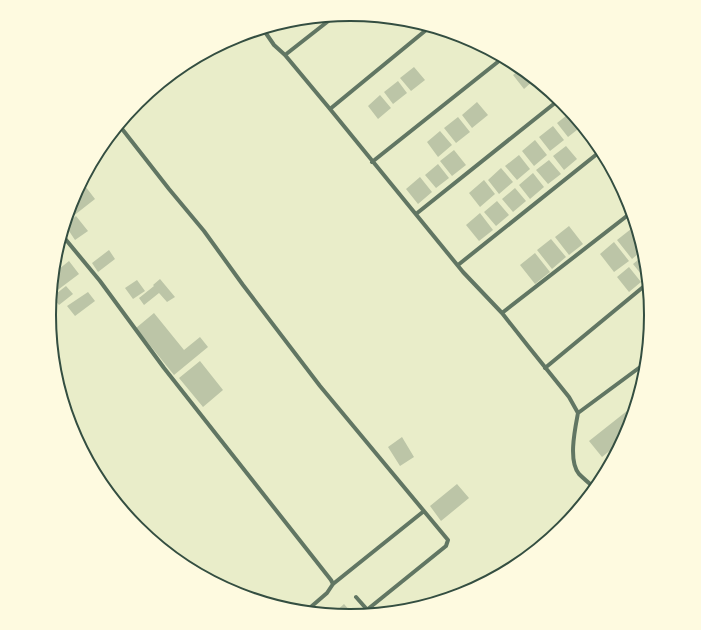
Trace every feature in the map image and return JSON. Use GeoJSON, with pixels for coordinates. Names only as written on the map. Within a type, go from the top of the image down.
{"type":"FeatureCollection","features":[{"type":"Feature","properties":{"kind":"street"},"geometry":{"type":"LineString","coordinates":[[285,55],[328,22]]}},
{"type":"Feature","properties":{"kind":"street"},"geometry":{"type":"LineString","coordinates":[[330,109],[425,31]]}},
{"type":"Feature","properties":{"kind":"street"},"geometry":{"type":"LineString","coordinates":[[267,33],[274,45],[285,55],[330,109],[463,272],[502,313],[569,397],[578,413],[574,440],[575,467],[591,484]]}},
{"type":"Feature","properties":{"kind":"street"},"geometry":{"type":"LineString","coordinates":[[372,162],[499,61]]}},
{"type":"Feature","properties":{"kind":"street"},"geometry":{"type":"LineString","coordinates":[[416,214],[555,104]]}},
{"type":"Feature","properties":{"kind":"street"},"geometry":{"type":"LineString","coordinates":[[122,129],[204,231],[242,284],[320,386],[448,540],[446,546],[369,608]]}},
{"type":"Feature","properties":{"kind":"street"},"geometry":{"type":"LineString","coordinates":[[458,265],[596,154]]}},
{"type":"Feature","properties":{"kind":"street"},"geometry":{"type":"LineString","coordinates":[[502,313],[627,216]]}},
{"type":"Feature","properties":{"kind":"street"},"geometry":{"type":"LineString","coordinates":[[67,241],[333,584]]}},
{"type":"Feature","properties":{"kind":"street"},"geometry":{"type":"LineString","coordinates":[[545,368],[643,287]]}},
{"type":"Feature","properties":{"kind":"street"},"geometry":{"type":"LineString","coordinates":[[578,413],[640,367]]}},
{"type":"Feature","properties":{"kind":"street"},"geometry":{"type":"LineString","coordinates":[[312,606],[327,594],[333,584],[424,511]]}},
{"type":"Feature","properties":{"kind":"street"},"geometry":{"type":"LineString","coordinates":[[356,597],[367,608]]}},
{"type":"Feature","properties":{"kind":"building"},"geometry":{"type":"Polygon","coordinates":[[[414,67],[425,80],[411,91],[400,78],[414,67]]]}},
{"type":"Feature","properties":{"kind":"building"},"geometry":{"type":"Polygon","coordinates":[[[516,73],[530,83],[524,89],[513,75],[516,73]]]}},
{"type":"Feature","properties":{"kind":"building"},"geometry":{"type":"Polygon","coordinates":[[[398,81],[407,93],[393,104],[384,92],[398,81]]]}},
{"type":"Feature","properties":{"kind":"building"},"geometry":{"type":"Polygon","coordinates":[[[380,95],[391,108],[378,119],[368,106],[380,95]]]}},
{"type":"Feature","properties":{"kind":"building"},"geometry":{"type":"Polygon","coordinates":[[[477,102],[488,115],[472,128],[462,115],[477,102]]]}},
{"type":"Feature","properties":{"kind":"building"},"geometry":{"type":"Polygon","coordinates":[[[567,116],[578,129],[568,137],[557,123],[567,116]]]}},
{"type":"Feature","properties":{"kind":"building"},"geometry":{"type":"Polygon","coordinates":[[[458,117],[470,132],[456,143],[444,128],[458,117]]]}},
{"type":"Feature","properties":{"kind":"building"},"geometry":{"type":"Polygon","coordinates":[[[553,126],[564,140],[550,151],[539,137],[553,126]]]}},
{"type":"Feature","properties":{"kind":"building"},"geometry":{"type":"Polygon","coordinates":[[[440,131],[452,145],[438,157],[427,142],[440,131]]]}},
{"type":"Feature","properties":{"kind":"building"},"geometry":{"type":"Polygon","coordinates":[[[535,140],[547,155],[534,166],[522,151],[535,140]]]}},
{"type":"Feature","properties":{"kind":"building"},"geometry":{"type":"Polygon","coordinates":[[[566,146],[577,159],[564,170],[553,156],[566,146]]]}},
{"type":"Feature","properties":{"kind":"building"},"geometry":{"type":"Polygon","coordinates":[[[454,150],[466,165],[452,176],[440,161],[454,150]]]}},
{"type":"Feature","properties":{"kind":"building"},"geometry":{"type":"Polygon","coordinates":[[[519,155],[530,169],[517,180],[505,166],[519,155]]]}},
{"type":"Feature","properties":{"kind":"building"},"geometry":{"type":"Polygon","coordinates":[[[549,160],[561,174],[548,184],[536,170],[549,160]]]}},
{"type":"Feature","properties":{"kind":"building"},"geometry":{"type":"Polygon","coordinates":[[[438,164],[449,178],[436,188],[425,175],[438,164]]]}},
{"type":"Feature","properties":{"kind":"building"},"geometry":{"type":"Polygon","coordinates":[[[501,168],[513,182],[499,194],[488,180],[501,168]]]}},
{"type":"Feature","properties":{"kind":"building"},"geometry":{"type":"Polygon","coordinates":[[[533,173],[544,187],[530,199],[519,185],[533,173]]]}},
{"type":"Feature","properties":{"kind":"building"},"geometry":{"type":"Polygon","coordinates":[[[420,177],[432,192],[418,204],[406,189],[420,177]]]}},
{"type":"Feature","properties":{"kind":"building"},"geometry":{"type":"Polygon","coordinates":[[[484,180],[495,194],[480,207],[469,193],[484,180]]]}},
{"type":"Feature","properties":{"kind":"building"},"geometry":{"type":"Polygon","coordinates":[[[86,187],[95,199],[74,216],[86,187]]]}},
{"type":"Feature","properties":{"kind":"building"},"geometry":{"type":"Polygon","coordinates":[[[515,188],[526,201],[513,212],[502,199],[515,188]]]}},
{"type":"Feature","properties":{"kind":"building"},"geometry":{"type":"Polygon","coordinates":[[[497,201],[509,215],[496,226],[484,212],[497,201]]]}},
{"type":"Feature","properties":{"kind":"building"},"geometry":{"type":"Polygon","coordinates":[[[480,213],[493,230],[479,241],[466,225],[480,213]]]}},
{"type":"Feature","properties":{"kind":"building"},"geometry":{"type":"Polygon","coordinates":[[[76,216],[88,231],[75,240],[69,231],[72,219],[76,216]]]}},
{"type":"Feature","properties":{"kind":"building"},"geometry":{"type":"Polygon","coordinates":[[[569,226],[583,244],[569,255],[555,237],[569,226]]]}},
{"type":"Feature","properties":{"kind":"building"},"geometry":{"type":"Polygon","coordinates":[[[631,229],[638,254],[632,259],[617,240],[631,229]]]}},
{"type":"Feature","properties":{"kind":"building"},"geometry":{"type":"Polygon","coordinates":[[[551,239],[566,257],[552,269],[537,250],[551,239]]]}},
{"type":"Feature","properties":{"kind":"building"},"geometry":{"type":"Polygon","coordinates":[[[614,242],[629,261],[614,272],[600,254],[614,242]]]}},
{"type":"Feature","properties":{"kind":"building"},"geometry":{"type":"Polygon","coordinates":[[[109,250],[115,259],[98,272],[92,263],[109,250]]]}},
{"type":"Feature","properties":{"kind":"building"},"geometry":{"type":"Polygon","coordinates":[[[535,253],[550,272],[535,284],[520,265],[535,253]]]}},
{"type":"Feature","properties":{"kind":"building"},"geometry":{"type":"Polygon","coordinates":[[[639,259],[642,275],[633,264],[639,259]]]}},
{"type":"Feature","properties":{"kind":"building"},"geometry":{"type":"Polygon","coordinates":[[[69,261],[79,274],[58,290],[59,277],[60,268],[69,261]]]}},
{"type":"Feature","properties":{"kind":"building"},"geometry":{"type":"Polygon","coordinates":[[[629,267],[641,282],[629,292],[617,277],[629,267]]]}},
{"type":"Feature","properties":{"kind":"building"},"geometry":{"type":"Polygon","coordinates":[[[160,279],[175,297],[167,302],[159,293],[144,305],[139,298],[160,279]]]}},
{"type":"Feature","properties":{"kind":"building"},"geometry":{"type":"Polygon","coordinates":[[[137,280],[145,291],[133,299],[125,288],[137,280]]]}},
{"type":"Feature","properties":{"kind":"building"},"geometry":{"type":"Polygon","coordinates":[[[66,286],[73,294],[59,305],[57,302],[57,293],[66,286]]]}},
{"type":"Feature","properties":{"kind":"building"},"geometry":{"type":"Polygon","coordinates":[[[88,292],[95,301],[75,316],[67,306],[88,292]]]}},
{"type":"Feature","properties":{"kind":"building"},"geometry":{"type":"Polygon","coordinates":[[[154,313],[184,350],[200,337],[208,347],[174,375],[136,328],[154,313]]]}},
{"type":"Feature","properties":{"kind":"building"},"geometry":{"type":"Polygon","coordinates":[[[200,361],[223,390],[203,407],[179,378],[200,361]]]}},
{"type":"Feature","properties":{"kind":"building"},"geometry":{"type":"Polygon","coordinates":[[[629,409],[612,449],[602,457],[589,441],[629,409]]]}},
{"type":"Feature","properties":{"kind":"building"},"geometry":{"type":"Polygon","coordinates":[[[402,437],[414,457],[400,466],[388,447],[402,437]]]}},
{"type":"Feature","properties":{"kind":"building"},"geometry":{"type":"Polygon","coordinates":[[[457,484],[469,498],[441,521],[430,506],[457,484]]]}},
{"type":"Feature","properties":{"kind":"building"},"geometry":{"type":"Polygon","coordinates":[[[344,604],[348,609],[339,608],[344,604]]]}}]}
